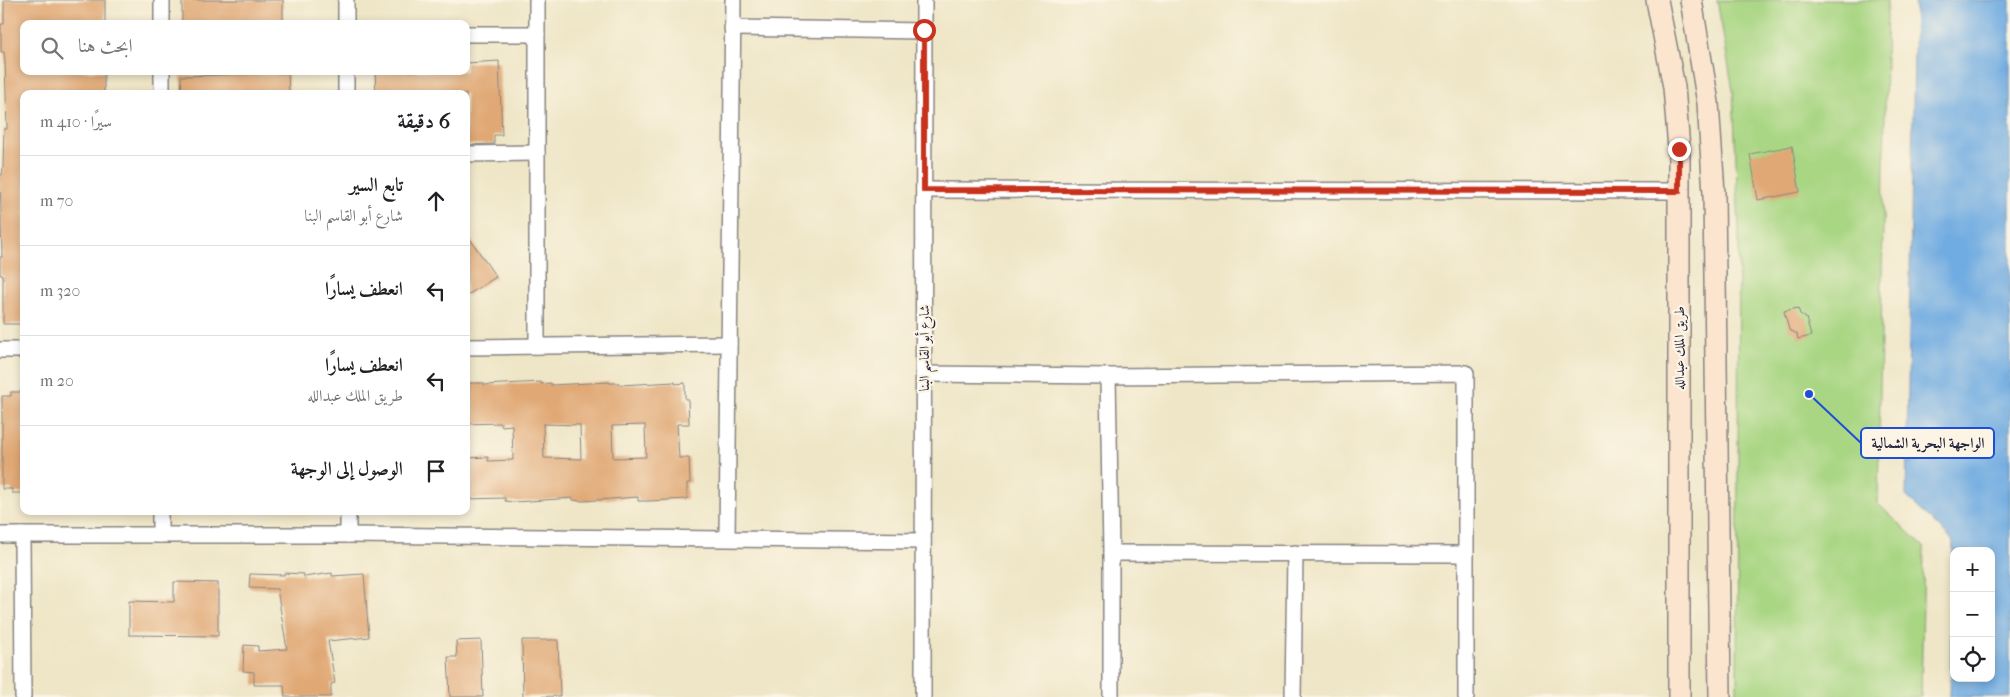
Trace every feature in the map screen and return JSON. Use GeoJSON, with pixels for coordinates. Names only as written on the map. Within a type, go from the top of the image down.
{"type":"FeatureCollection","features":[{"type":"Feature","properties":{"kind":"street"},"geometry":{"type":"LineString","coordinates":[[162,0],[162,20]]}},
{"type":"Feature","properties":{"kind":"street"},"geometry":{"type":"LineString","coordinates":[[346,0],[346,20]]}},
{"type":"Feature","properties":{"kind":"street"},"geometry":{"type":"LineString","coordinates":[[537,0],[537,346]]}},
{"type":"Feature","properties":{"kind":"street"},"geometry":{"type":"LineString","coordinates":[[727,538],[732,0]]}},
{"type":"Feature","properties":{"kind":"street","name":"شارع أبو القاسم البنا"},"geometry":{"type":"LineString","coordinates":[[923,697],[924,0]]}},
{"type":"Feature","properties":{"kind":"street","name":"طريق الملك عبدالله"},"geometry":{"type":"LineString","coordinates":[[1657,0],[1674,87],[1679,149],[1677,693]]}},
{"type":"Feature","properties":{"kind":"street"},"geometry":{"type":"LineString","coordinates":[[1691,0],[1708,103],[1714,193],[1720,697]]}},
{"type":"Feature","properties":{"kind":"street"},"geometry":{"type":"LineString","coordinates":[[732,28],[924,30]]}},
{"type":"Feature","properties":{"kind":"street"},"geometry":{"type":"LineString","coordinates":[[470,34],[537,34]]}},
{"type":"Feature","properties":{"kind":"street"},"geometry":{"type":"LineString","coordinates":[[162,75],[162,90]]}},
{"type":"Feature","properties":{"kind":"street"},"geometry":{"type":"LineString","coordinates":[[346,75],[346,90]]}},
{"type":"Feature","properties":{"kind":"street"},"geometry":{"type":"LineString","coordinates":[[470,154],[537,153]]}},
{"type":"Feature","properties":{"kind":"street"},"geometry":{"type":"LineString","coordinates":[[924,190],[1679,191]]}},
{"type":"Feature","properties":{"kind":"street"},"geometry":{"type":"LineString","coordinates":[[470,347],[729,344]]}},
{"type":"Feature","properties":{"kind":"street"},"geometry":{"type":"LineString","coordinates":[[0,350],[20,350]]}},
{"type":"Feature","properties":{"kind":"street"},"geometry":{"type":"LineString","coordinates":[[923,374],[1108,376],[1466,373],[1466,697]]}},
{"type":"Feature","properties":{"kind":"street"},"geometry":{"type":"LineString","coordinates":[[1108,376],[1111,697]]}},
{"type":"Feature","properties":{"kind":"street"},"geometry":{"type":"LineString","coordinates":[[160,515],[160,535]]}},
{"type":"Feature","properties":{"kind":"street"},"geometry":{"type":"LineString","coordinates":[[348,515],[348,535]]}},
{"type":"Feature","properties":{"kind":"street"},"geometry":{"type":"LineString","coordinates":[[0,535],[348,535],[923,541]]}},
{"type":"Feature","properties":{"kind":"street"},"geometry":{"type":"LineString","coordinates":[[22,535],[23,697]]}},
{"type":"Feature","properties":{"kind":"street"},"geometry":{"type":"LineString","coordinates":[[1111,553],[1295,552],[1466,554]]}},
{"type":"Feature","properties":{"kind":"street"},"geometry":{"type":"LineString","coordinates":[[1293,697],[1295,552]]}},
{"type":"Feature","properties":{"kind":"green space"},"geometry":{"type":"Polygon","coordinates":[[[1717,0],[1887,0],[1878,504],[1924,547],[1921,697],[1737,697],[1739,231],[1733,90],[1717,0]]]}},
{"type":"Feature","properties":{"kind":"water"},"geometry":{"type":"Polygon","coordinates":[[[1915,0],[2010,0],[2010,697],[1950,697],[1950,682],[1995,682],[1995,547],[1953,547],[1953,541],[1906,496],[1915,0]]]}},
{"type":"Feature","properties":{"kind":"building"},"geometry":{"type":"Polygon","coordinates":[[[4,0],[105,0],[105,20],[20,20],[20,75],[104,75],[104,90],[20,90],[20,324],[3,324],[3,275],[0,275],[0,257],[2,257],[0,175],[2,175],[3,167],[4,129],[7,129],[5,62],[4,52],[1,52],[1,24],[4,24],[4,0]]]}},
{"type":"Feature","properties":{"kind":"building"},"geometry":{"type":"Polygon","coordinates":[[[182,0],[283,0],[283,20],[182,20],[182,0]]]}},
{"type":"Feature","properties":{"kind":"building"},"geometry":{"type":"Polygon","coordinates":[[[499,61],[502,135],[494,135],[494,144],[470,145],[470,90],[376,90],[375,75],[470,75],[470,63],[499,61]]]}},
{"type":"Feature","properties":{"kind":"building"},"geometry":{"type":"Polygon","coordinates":[[[288,75],[289,90],[182,90],[181,76],[288,75]]]}},
{"type":"Feature","properties":{"kind":"building"},"geometry":{"type":"Polygon","coordinates":[[[1792,146],[1800,192],[1758,200],[1750,154],[1792,146]]]}},
{"type":"Feature","properties":{"kind":"building"},"geometry":{"type":"Polygon","coordinates":[[[470,239],[496,277],[470,293],[470,239]]]}},
{"type":"Feature","properties":{"kind":"building"},"geometry":{"type":"Polygon","coordinates":[[[1798,308],[1800,314],[1806,318],[1811,336],[1798,339],[1797,334],[1789,330],[1784,311],[1798,308]]]}},
{"type":"Feature","properties":{"kind":"building"},"geometry":{"type":"Polygon","coordinates":[[[541,382],[541,384],[551,383],[551,385],[609,382],[619,383],[620,385],[685,383],[685,399],[688,399],[689,424],[677,424],[679,458],[689,458],[690,483],[687,483],[687,499],[638,501],[638,497],[583,501],[573,500],[573,498],[515,502],[505,501],[505,498],[470,499],[470,458],[488,457],[488,461],[513,460],[512,425],[501,426],[501,423],[470,424],[470,383],[484,383],[484,385],[541,382]],[[543,424],[544,458],[581,459],[580,425],[543,424]],[[645,425],[612,426],[613,458],[646,457],[645,425]]]}},
{"type":"Feature","properties":{"kind":"building"},"geometry":{"type":"Polygon","coordinates":[[[11,392],[20,392],[20,493],[12,493],[12,489],[2,489],[2,396],[11,396],[11,392]]]}},
{"type":"Feature","properties":{"kind":"building"},"geometry":{"type":"Polygon","coordinates":[[[284,573],[304,574],[304,577],[332,573],[332,576],[364,574],[369,637],[328,641],[335,683],[331,684],[331,697],[285,697],[284,685],[254,685],[254,672],[243,671],[244,645],[258,646],[258,651],[287,649],[277,589],[249,588],[250,574],[284,575],[284,573]]]}},
{"type":"Feature","properties":{"kind":"building"},"geometry":{"type":"Polygon","coordinates":[[[174,582],[218,583],[218,636],[129,635],[129,601],[174,602],[174,582]]]}},
{"type":"Feature","properties":{"kind":"building"},"geometry":{"type":"Polygon","coordinates":[[[481,640],[483,697],[450,697],[448,657],[457,657],[456,641],[481,640]]]}},
{"type":"Feature","properties":{"kind":"building"},"geometry":{"type":"Polygon","coordinates":[[[522,640],[558,640],[560,696],[523,697],[522,640]]]}},
{"type":"Feature","properties":{"kind":"place","name":"الواجهة البحرية الشمالية"},"geometry":{"type":"Point","coordinates":[1809,394]}},
{"type":"Feature","properties":{"kind":"route"},"geometry":{"type":"LineString","coordinates":[[924,30],[924,190],[1679,191],[1679,149]]}}]}
